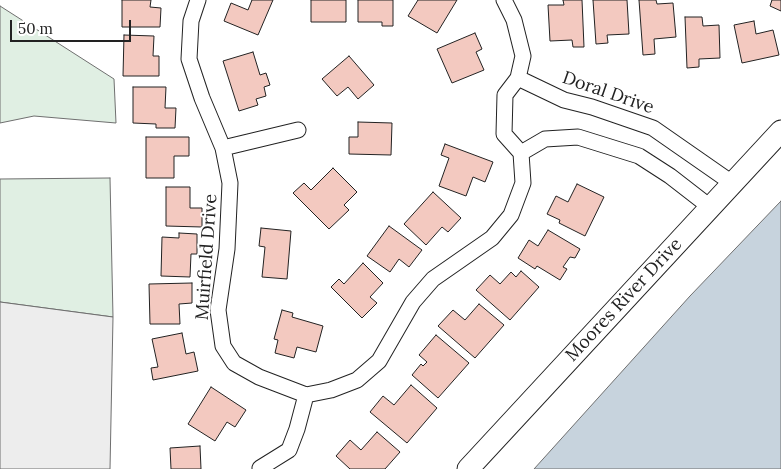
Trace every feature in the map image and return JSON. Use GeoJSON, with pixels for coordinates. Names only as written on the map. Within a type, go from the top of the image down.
{"type":"FeatureCollection","features":[{"type":"Feature","properties":{"kind":"street","name":"Muirfield Drive"},"geometry":{"type":"LineString","coordinates":[[198,0],[191,21],[189,59],[202,98],[223,148],[230,182],[227,249],[218,310],[223,346],[234,362],[258,377],[306,395]]}},
{"type":"Feature","properties":{"kind":"street"},"geometry":{"type":"LineString","coordinates":[[260,468],[289,450],[306,395],[331,390],[357,380],[379,361],[413,302],[433,279],[492,238],[510,215],[523,183],[521,153],[504,134],[505,95],[518,78],[523,56],[514,20],[504,0]]}},
{"type":"Feature","properties":{"kind":"street","name":"Doral Drive"},"geometry":{"type":"LineString","coordinates":[[518,78],[564,100],[592,107],[653,128],[732,183]]}},
{"type":"Feature","properties":{"kind":"street"},"geometry":{"type":"LineString","coordinates":[[223,148],[298,130]]}},
{"type":"Feature","properties":{"kind":"street","name":"Moores River Drive"},"geometry":{"type":"LineString","coordinates":[[468,469],[781,131]]}},
{"type":"Feature","properties":{"kind":"street"},"geometry":{"type":"LineString","coordinates":[[521,153],[545,139],[578,137],[639,156],[670,176],[710,207]]}},
{"type":"Feature","properties":{"kind":"green space"},"geometry":{"type":"Polygon","coordinates":[[[0,6],[114,79],[116,123],[34,116],[0,123],[0,6]]]}},
{"type":"Feature","properties":{"kind":"green space"},"geometry":{"type":"Polygon","coordinates":[[[110,178],[113,317],[0,302],[0,179],[110,178]]]}},
{"type":"Feature","properties":{"kind":"shaded area"},"geometry":{"type":"Polygon","coordinates":[[[781,201],[781,469],[534,469],[690,296],[781,201]]]}},
{"type":"Feature","properties":{"kind":"shaded area"},"geometry":{"type":"Polygon","coordinates":[[[0,302],[113,317],[110,469],[0,469],[0,302]]]}},
{"type":"Feature","properties":{"kind":"building"},"geometry":{"type":"Polygon","coordinates":[[[122,0],[151,0],[150,7],[161,8],[160,27],[122,27],[122,0]]]}},
{"type":"Feature","properties":{"kind":"building"},"geometry":{"type":"Polygon","coordinates":[[[252,0],[273,0],[258,35],[224,21],[231,3],[248,10],[252,0]]]}},
{"type":"Feature","properties":{"kind":"building"},"geometry":{"type":"Polygon","coordinates":[[[311,0],[346,0],[346,22],[311,22],[311,0]]]}},
{"type":"Feature","properties":{"kind":"building"},"geometry":{"type":"Polygon","coordinates":[[[358,0],[393,0],[393,26],[382,26],[382,22],[358,22],[358,0]]]}},
{"type":"Feature","properties":{"kind":"building"},"geometry":{"type":"Polygon","coordinates":[[[418,0],[457,0],[437,33],[408,16],[418,0]]]}},
{"type":"Feature","properties":{"kind":"building"},"geometry":{"type":"Polygon","coordinates":[[[563,0],[582,0],[584,47],[573,47],[572,40],[550,41],[548,5],[564,5],[563,0]]]}},
{"type":"Feature","properties":{"kind":"building"},"geometry":{"type":"Polygon","coordinates":[[[593,0],[627,0],[629,34],[607,35],[608,43],[596,44],[593,0]]]}},
{"type":"Feature","properties":{"kind":"building"},"geometry":{"type":"Polygon","coordinates":[[[639,0],[656,0],[657,4],[673,3],[676,37],[654,39],[655,54],[643,55],[639,0]]]}},
{"type":"Feature","properties":{"kind":"building"},"geometry":{"type":"Polygon","coordinates":[[[772,0],[781,0],[781,11],[770,6],[772,0]]]}},
{"type":"Feature","properties":{"kind":"building"},"geometry":{"type":"Polygon","coordinates":[[[685,17],[702,17],[703,26],[719,25],[720,58],[699,59],[699,67],[687,68],[685,17]]]}},
{"type":"Feature","properties":{"kind":"building"},"geometry":{"type":"Polygon","coordinates":[[[754,21],[756,34],[773,30],[779,55],[742,63],[734,25],[754,21]]]}},
{"type":"Feature","properties":{"kind":"building"},"geometry":{"type":"Polygon","coordinates":[[[475,33],[482,49],[476,52],[484,70],[452,83],[437,49],[475,33]]]}},
{"type":"Feature","properties":{"kind":"building"},"geometry":{"type":"Polygon","coordinates":[[[124,35],[154,36],[153,56],[159,56],[159,76],[123,76],[124,35]]]}},
{"type":"Feature","properties":{"kind":"building"},"geometry":{"type":"Polygon","coordinates":[[[253,52],[260,75],[266,73],[270,85],[264,87],[266,96],[256,99],[258,105],[239,111],[223,61],[253,52]]]}},
{"type":"Feature","properties":{"kind":"building"},"geometry":{"type":"Polygon","coordinates":[[[349,56],[374,85],[358,99],[348,87],[337,96],[322,79],[349,56]]]}},
{"type":"Feature","properties":{"kind":"building"},"geometry":{"type":"Polygon","coordinates":[[[133,87],[166,87],[165,108],[176,108],[175,128],[156,128],[156,124],[133,123],[133,87]]]}},
{"type":"Feature","properties":{"kind":"building"},"geometry":{"type":"Polygon","coordinates":[[[358,122],[392,123],[391,155],[349,154],[349,137],[358,137],[358,122]]]}},
{"type":"Feature","properties":{"kind":"building"},"geometry":{"type":"Polygon","coordinates":[[[146,137],[189,137],[189,156],[174,156],[174,178],[146,178],[146,137]]]}},
{"type":"Feature","properties":{"kind":"building"},"geometry":{"type":"Polygon","coordinates":[[[445,144],[493,162],[485,182],[473,177],[466,196],[439,186],[449,158],[441,155],[445,144]]]}},
{"type":"Feature","properties":{"kind":"building"},"geometry":{"type":"Polygon","coordinates":[[[333,168],[357,192],[344,205],[349,210],[329,229],[293,193],[304,183],[311,190],[333,168]]]}},
{"type":"Feature","properties":{"kind":"building"},"geometry":{"type":"Polygon","coordinates":[[[577,184],[604,197],[585,236],[559,223],[560,220],[547,214],[556,196],[568,202],[577,184]]]}},
{"type":"Feature","properties":{"kind":"building"},"geometry":{"type":"Polygon","coordinates":[[[166,187],[190,187],[190,208],[202,208],[202,227],[166,226],[166,187]]]}},
{"type":"Feature","properties":{"kind":"building"},"geometry":{"type":"Polygon","coordinates":[[[433,192],[461,218],[448,232],[442,227],[426,245],[404,224],[433,192]]]}},
{"type":"Feature","properties":{"kind":"building"},"geometry":{"type":"Polygon","coordinates":[[[389,226],[422,250],[409,267],[399,259],[390,272],[367,256],[389,226]]]}},
{"type":"Feature","properties":{"kind":"building"},"geometry":{"type":"Polygon","coordinates":[[[261,228],[291,231],[287,279],[262,277],[265,247],[259,246],[261,228]]]}},
{"type":"Feature","properties":{"kind":"building"},"geometry":{"type":"Polygon","coordinates":[[[548,230],[580,249],[575,258],[570,257],[563,267],[567,269],[560,280],[537,266],[535,269],[518,258],[529,240],[538,246],[548,230]]]}},
{"type":"Feature","properties":{"kind":"building"},"geometry":{"type":"Polygon","coordinates":[[[179,233],[197,234],[197,254],[191,254],[190,277],[161,276],[162,237],[179,238],[179,233]]]}},
{"type":"Feature","properties":{"kind":"building"},"geometry":{"type":"Polygon","coordinates":[[[363,263],[383,283],[370,297],[377,303],[362,318],[331,287],[339,279],[344,284],[363,263]]]}},
{"type":"Feature","properties":{"kind":"building"},"geometry":{"type":"Polygon","coordinates":[[[521,271],[539,287],[510,320],[476,290],[490,275],[500,284],[511,272],[516,277],[521,271]]]}},
{"type":"Feature","properties":{"kind":"building"},"geometry":{"type":"Polygon","coordinates":[[[192,283],[192,303],[179,304],[180,324],[150,324],[149,284],[192,283]]]}},
{"type":"Feature","properties":{"kind":"building"},"geometry":{"type":"Polygon","coordinates":[[[479,304],[504,325],[475,358],[438,326],[453,310],[465,320],[479,304]]]}},
{"type":"Feature","properties":{"kind":"building"},"geometry":{"type":"Polygon","coordinates":[[[282,310],[293,313],[292,317],[323,326],[316,352],[297,347],[294,358],[275,353],[278,340],[274,339],[282,310]]]}},
{"type":"Feature","properties":{"kind":"building"},"geometry":{"type":"Polygon","coordinates":[[[182,333],[186,354],[194,352],[198,371],[153,380],[151,368],[158,367],[152,339],[182,333]]]}},
{"type":"Feature","properties":{"kind":"building"},"geometry":{"type":"Polygon","coordinates":[[[436,335],[469,363],[438,398],[412,375],[421,364],[423,366],[427,362],[419,355],[436,335]]]}},
{"type":"Feature","properties":{"kind":"building"},"geometry":{"type":"Polygon","coordinates":[[[411,385],[437,408],[407,443],[370,412],[383,396],[394,405],[411,385]]]}},
{"type":"Feature","properties":{"kind":"building"},"geometry":{"type":"Polygon","coordinates":[[[211,387],[246,410],[235,427],[227,422],[215,441],[188,424],[211,387]]]}},
{"type":"Feature","properties":{"kind":"building"},"geometry":{"type":"Polygon","coordinates":[[[377,432],[400,452],[385,469],[350,469],[336,456],[350,440],[361,450],[377,432]]]}},
{"type":"Feature","properties":{"kind":"building"},"geometry":{"type":"Polygon","coordinates":[[[200,446],[201,469],[171,469],[170,448],[200,446]]]}}]}
